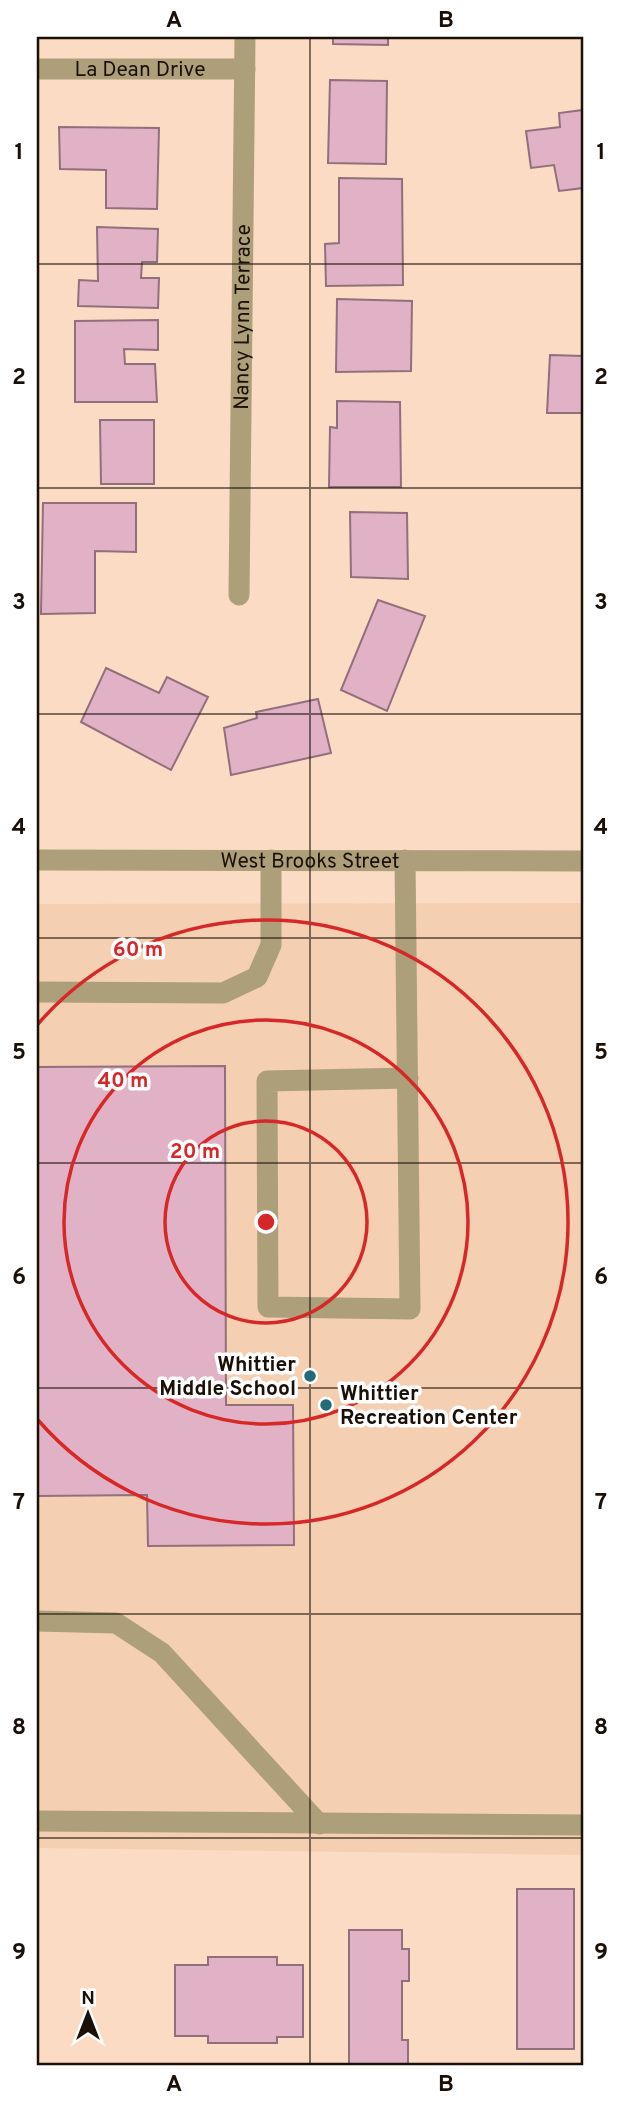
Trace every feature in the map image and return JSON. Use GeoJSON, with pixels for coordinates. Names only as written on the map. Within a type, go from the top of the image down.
{"type":"FeatureCollection","features":[{"type":"Feature","properties":{"kind":"street","name":"Nancy Lynn Terrace"},"geometry":{"type":"LineString","coordinates":[[239,595],[245,37]]}},
{"type":"Feature","properties":{"kind":"street","name":"La Dean Drive"},"geometry":{"type":"LineString","coordinates":[[37,69],[245,69]]}},
{"type":"Feature","properties":{"kind":"street","name":"West Brooks Street"},"geometry":{"type":"LineString","coordinates":[[37,859],[583,861]]}},
{"type":"Feature","properties":{"kind":"street"},"geometry":{"type":"LineString","coordinates":[[37,992],[223,993],[257,977],[271,945],[271,860]]}},
{"type":"Feature","properties":{"kind":"street"},"geometry":{"type":"LineString","coordinates":[[405,860],[408,1078],[410,1309],[268,1307],[267,1081],[408,1078]]}},
{"type":"Feature","properties":{"kind":"street"},"geometry":{"type":"LineString","coordinates":[[37,1621],[116,1623],[162,1653],[318,1824]]}},
{"type":"Feature","properties":{"kind":"street"},"geometry":{"type":"LineString","coordinates":[[37,1821],[583,1825]]}},
{"type":"Feature","properties":{"kind":"shaded area","name":"Whittier Middle School"},"geometry":{"type":"Polygon","coordinates":[[[583,903],[583,1855],[37,1848],[37,904],[583,903]]]}},
{"type":"Feature","properties":{"kind":"building"},"geometry":{"type":"Polygon","coordinates":[[[333,37],[388,37],[388,45],[333,44],[333,37]]]}},
{"type":"Feature","properties":{"kind":"building"},"geometry":{"type":"Polygon","coordinates":[[[330,80],[387,81],[386,164],[328,163],[330,80]]]}},
{"type":"Feature","properties":{"kind":"building"},"geometry":{"type":"Polygon","coordinates":[[[583,110],[583,188],[559,191],[554,165],[531,168],[526,131],[560,127],[559,113],[583,110]]]}},
{"type":"Feature","properties":{"kind":"building"},"geometry":{"type":"Polygon","coordinates":[[[59,127],[159,128],[157,209],[106,208],[106,170],[60,169],[59,127]]]}},
{"type":"Feature","properties":{"kind":"building"},"geometry":{"type":"Polygon","coordinates":[[[339,178],[402,179],[403,285],[326,286],[325,244],[339,243],[339,178]]]}},
{"type":"Feature","properties":{"kind":"building"},"geometry":{"type":"Polygon","coordinates":[[[97,227],[158,229],[157,262],[142,262],[141,278],[159,278],[158,308],[78,306],[79,280],[98,281],[97,227]]]}},
{"type":"Feature","properties":{"kind":"building"},"geometry":{"type":"Polygon","coordinates":[[[337,299],[412,301],[411,371],[336,372],[337,299]]]}},
{"type":"Feature","properties":{"kind":"building"},"geometry":{"type":"Polygon","coordinates":[[[158,320],[158,350],[124,349],[125,364],[155,364],[157,402],[75,402],[75,321],[158,320]]]}},
{"type":"Feature","properties":{"kind":"building"},"geometry":{"type":"Polygon","coordinates":[[[550,355],[583,356],[583,413],[547,413],[550,355]]]}},
{"type":"Feature","properties":{"kind":"building"},"geometry":{"type":"Polygon","coordinates":[[[337,401],[400,402],[401,487],[329,487],[330,427],[337,428],[337,401]]]}},
{"type":"Feature","properties":{"kind":"building"},"geometry":{"type":"Polygon","coordinates":[[[100,420],[154,420],[154,484],[101,484],[100,420]]]}},
{"type":"Feature","properties":{"kind":"building"},"geometry":{"type":"Polygon","coordinates":[[[43,503],[136,503],[136,552],[95,551],[95,613],[41,614],[43,503]]]}},
{"type":"Feature","properties":{"kind":"building"},"geometry":{"type":"Polygon","coordinates":[[[350,512],[407,513],[408,579],[351,577],[350,512]]]}},
{"type":"Feature","properties":{"kind":"building"},"geometry":{"type":"Polygon","coordinates":[[[378,600],[425,616],[387,711],[341,690],[378,600]]]}},
{"type":"Feature","properties":{"kind":"building"},"geometry":{"type":"Polygon","coordinates":[[[106,668],[159,693],[167,677],[208,697],[171,770],[81,722],[106,668]]]}},
{"type":"Feature","properties":{"kind":"building"},"geometry":{"type":"Polygon","coordinates":[[[318,699],[331,753],[231,775],[224,728],[257,718],[256,712],[318,699]]]}},
{"type":"Feature","properties":{"kind":"building"},"geometry":{"type":"Polygon","coordinates":[[[225,1066],[226,1405],[293,1405],[294,1545],[148,1546],[147,1495],[37,1496],[37,1067],[225,1066]]]}},
{"type":"Feature","properties":{"kind":"building"},"geometry":{"type":"Polygon","coordinates":[[[517,1889],[574,1889],[574,2049],[517,2049],[517,1889]]]}},
{"type":"Feature","properties":{"kind":"building"},"geometry":{"type":"Polygon","coordinates":[[[349,1930],[402,1930],[402,1949],[409,1949],[409,1981],[402,1981],[402,2040],[408,2040],[408,2065],[349,2065],[349,1930]]]}},
{"type":"Feature","properties":{"kind":"building"},"geometry":{"type":"Polygon","coordinates":[[[208,1957],[277,1957],[277,1965],[303,1965],[303,2037],[277,2037],[277,2043],[208,2043],[208,2036],[175,2036],[175,1965],[208,1965],[208,1957]]]}},
{"type":"Feature","properties":{"kind":"place","name":"Whittier Middle School"},"geometry":{"type":"Point","coordinates":[310,1376]}},
{"type":"Feature","properties":{"kind":"place","name":"Whittier Recreation Center"},"geometry":{"type":"Point","coordinates":[326,1405]}}]}
